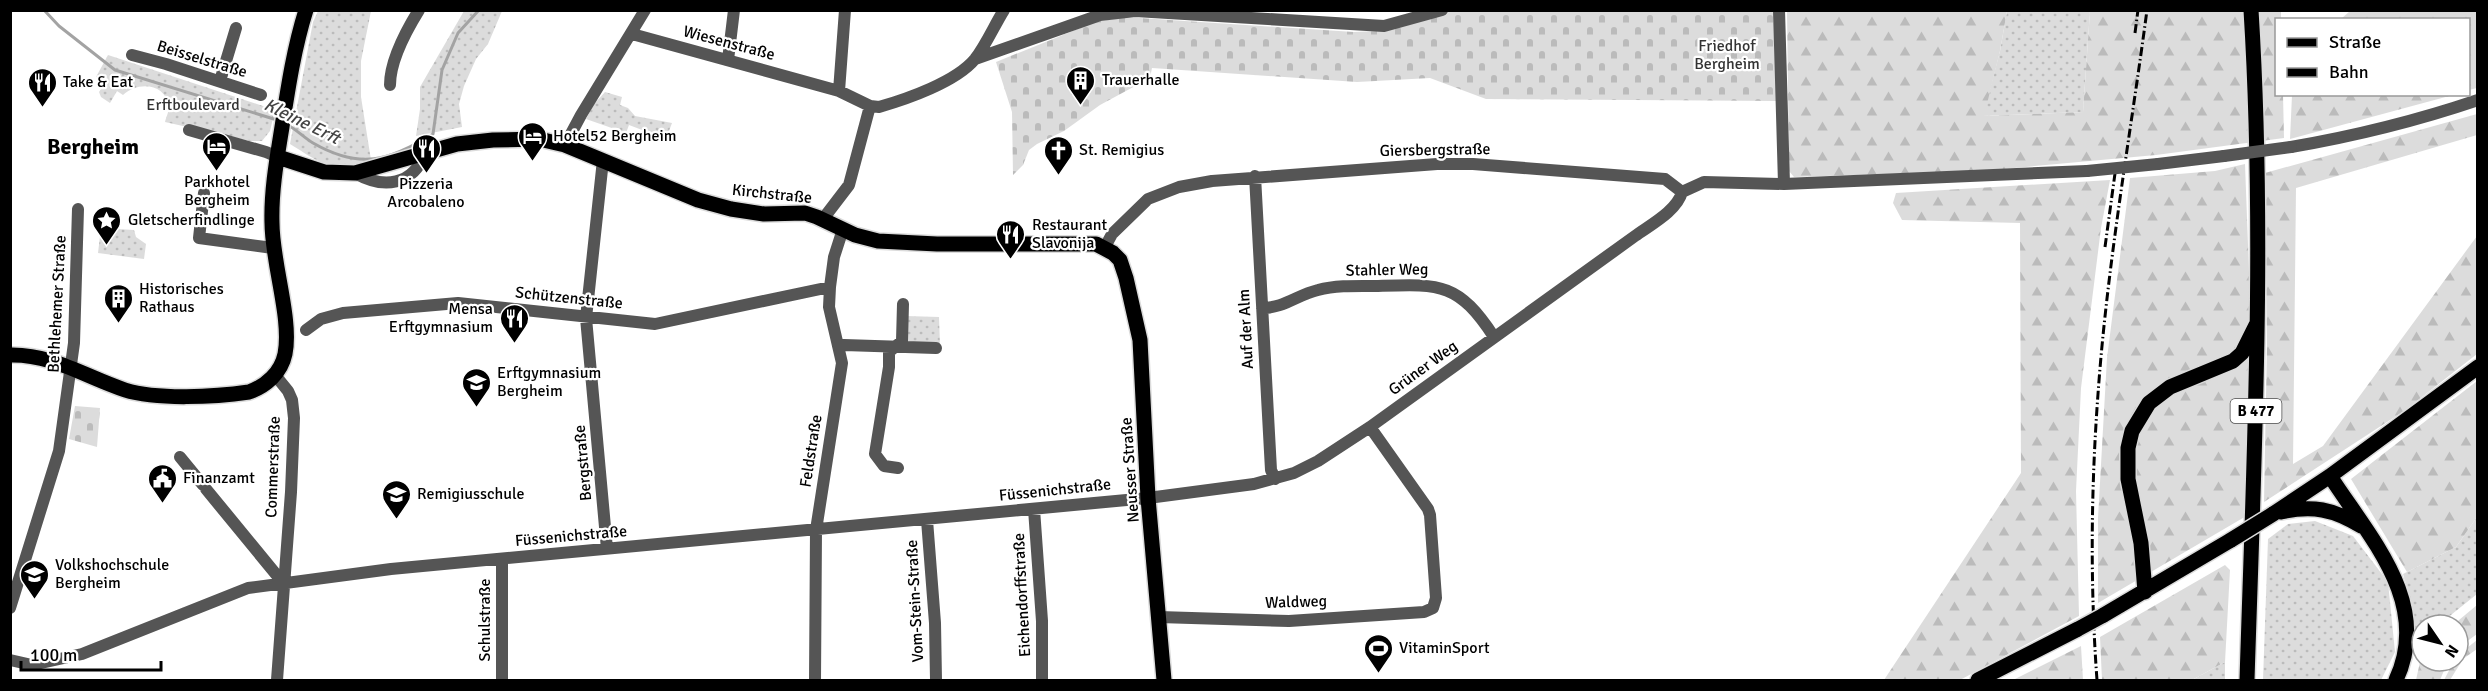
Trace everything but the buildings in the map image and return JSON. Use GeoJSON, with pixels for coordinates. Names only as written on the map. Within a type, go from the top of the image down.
{"type":"FeatureCollection","features":[{"type":"Feature","properties":{"kind":"main road"},"geometry":{"type":"LineString","coordinates":[[10,355],[42,357],[125,390],[154,396],[249,392],[262,386],[275,375],[283,359],[286,335],[273,248],[272,222],[278,151],[293,62],[306,10]]}},
{"type":"Feature","properties":{"kind":"main road","name":"B 477"},"geometry":{"type":"LineString","coordinates":[[2247,681],[2259,320],[2257,134],[2251,10]]}},
{"type":"Feature","properties":{"kind":"main road","name":"Kirchstraße"},"geometry":{"type":"LineString","coordinates":[[278,151],[324,172],[355,173],[457,144],[493,140],[539,139],[565,145],[698,200],[731,209],[764,214],[805,213],[878,242],[1096,244],[1105,248]]}},
{"type":"Feature","properties":{"kind":"main road","name":"Neusser Straße"},"geometry":{"type":"LineString","coordinates":[[1105,248],[1120,260],[1140,340],[1148,498],[1164,681]]}},
{"type":"Feature","properties":{"kind":"main road"},"geometry":{"type":"LineString","coordinates":[[2145,592],[2141,543],[2128,479],[2128,448],[2132,431],[2150,403],[2170,387],[2233,361],[2242,353],[2259,320]]}},
{"type":"Feature","properties":{"kind":"main road"},"geometry":{"type":"LineString","coordinates":[[1978,681],[2078,630],[2232,540],[2330,476],[2478,367]]}},
{"type":"Feature","properties":{"kind":"main road"},"geometry":{"type":"LineString","coordinates":[[2330,476],[2387,563],[2406,609],[2408,638],[2396,681]]}},
{"type":"Feature","properties":{"kind":"main road"},"geometry":{"type":"LineString","coordinates":[[2273,514],[2302,508],[2315,508],[2332,511],[2363,527]]}},
{"type":"Feature","properties":{"kind":"street"},"geometry":{"type":"LineString","coordinates":[[390,85],[390,77],[398,52],[418,10]]}},
{"type":"Feature","properties":{"kind":"street"},"geometry":{"type":"LineString","coordinates":[[565,145],[645,10]]}},
{"type":"Feature","properties":{"kind":"street"},"geometry":{"type":"LineString","coordinates":[[728,60],[734,10]]}},
{"type":"Feature","properties":{"kind":"street"},"geometry":{"type":"LineString","coordinates":[[839,91],[845,10]]}},
{"type":"Feature","properties":{"kind":"street"},"geometry":{"type":"LineString","coordinates":[[823,219],[849,185],[870,106],[890,104],[943,82],[961,71],[975,59],[1004,10]]}},
{"type":"Feature","properties":{"kind":"street"},"geometry":{"type":"LineString","coordinates":[[975,59],[1100,15],[1117,12],[1135,11],[1384,26],[1442,10]]}},
{"type":"Feature","properties":{"kind":"street"},"geometry":{"type":"LineString","coordinates":[[1779,10],[1784,184]]}},
{"type":"Feature","properties":{"kind":"street"},"geometry":{"type":"LineString","coordinates":[[220,81],[236,28]]}},
{"type":"Feature","properties":{"kind":"street","name":"Wiesenstraße"},"geometry":{"type":"LineString","coordinates":[[632,34],[839,91],[870,106]]}},
{"type":"Feature","properties":{"kind":"street","name":"Beisselstraße"},"geometry":{"type":"LineString","coordinates":[[132,55],[261,95]]}},
{"type":"Feature","properties":{"kind":"street"},"geometry":{"type":"LineString","coordinates":[[1682,192],[1704,183],[1784,184],[2087,171],[2158,164],[2291,147],[2351,136],[2419,120],[2478,100]]}},
{"type":"Feature","properties":{"kind":"street","name":"Kirchstraße"},"geometry":{"type":"LineString","coordinates":[[189,130],[266,152],[278,151]]}},
{"type":"Feature","properties":{"kind":"street","name":"Bergstraße"},"geometry":{"type":"LineString","coordinates":[[603,160],[586,318],[607,549]]}},
{"type":"Feature","properties":{"kind":"street","name":"Giersbergstraße"},"geometry":{"type":"LineString","coordinates":[[1105,248],[1112,234],[1148,199],[1179,187],[1255,176],[1437,164],[1473,164],[1665,179],[1682,192]]}},
{"type":"Feature","properties":{"kind":"street","name":"Auf der Alm"},"geometry":{"type":"LineString","coordinates":[[1255,176],[1271,470],[1275,479]]}},
{"type":"Feature","properties":{"kind":"street","name":"Grüner Weg"},"geometry":{"type":"LineString","coordinates":[[1148,498],[1254,484],[1275,479],[1318,461],[1370,427],[1670,209],[1680,198],[1682,192]]}},
{"type":"Feature","properties":{"kind":"street"},"geometry":{"type":"LineString","coordinates":[[204,193],[199,238],[273,248]]}},
{"type":"Feature","properties":{"kind":"street","name":"Bethlehemer Straße"},"geometry":{"type":"LineString","coordinates":[[10,608],[59,451],[74,343],[78,209]]}},
{"type":"Feature","properties":{"kind":"street","name":"Feldstraße"},"geometry":{"type":"LineString","coordinates":[[814,681],[816,530],[842,363],[829,307],[830,287],[834,257],[843,229]]}},
{"type":"Feature","properties":{"kind":"street","name":"Stahler Weg"},"geometry":{"type":"LineString","coordinates":[[1262,308],[1276,308],[1296,297],[1319,289],[1435,285],[1467,301],[1494,337]]}},
{"type":"Feature","properties":{"kind":"street","name":"Schützenstraße"},"geometry":{"type":"LineString","coordinates":[[306,330],[321,319],[342,313],[458,303],[655,324],[830,287]]}},
{"type":"Feature","properties":{"kind":"street"},"geometry":{"type":"LineString","coordinates":[[898,468],[884,466],[875,454],[889,367],[889,352],[902,341],[903,304]]}},
{"type":"Feature","properties":{"kind":"street"},"geometry":{"type":"LineString","coordinates":[[838,346],[936,348]]}},
{"type":"Feature","properties":{"kind":"street","name":"Commerstraße"},"geometry":{"type":"LineString","coordinates":[[275,375],[292,400],[294,418],[277,681]]}},
{"type":"Feature","properties":{"kind":"street","name":"Waldweg"},"geometry":{"type":"LineString","coordinates":[[1159,617],[1289,621],[1424,612],[1433,608],[1437,598],[1430,515],[1370,427]]}},
{"type":"Feature","properties":{"kind":"street"},"geometry":{"type":"LineString","coordinates":[[180,457],[284,584]]}},
{"type":"Feature","properties":{"kind":"street","name":"Füssenichstraße"},"geometry":{"type":"LineString","coordinates":[[10,660],[32,665],[82,654],[248,588],[391,569],[1148,498]]}},
{"type":"Feature","properties":{"kind":"street","name":"Eichendorffstraße"},"geometry":{"type":"LineString","coordinates":[[1034,509],[1042,621],[1042,681]]}},
{"type":"Feature","properties":{"kind":"street","name":"Vom-Stein-Straße"},"geometry":{"type":"LineString","coordinates":[[927,520],[936,623],[936,681]]}},
{"type":"Feature","properties":{"kind":"street","name":"Schulstraße"},"geometry":{"type":"LineString","coordinates":[[502,559],[502,681]]}},
{"type":"Feature","properties":{"kind":"green space"},"geometry":{"type":"Polygon","coordinates":[[[318,11],[371,11],[361,61],[361,97],[371,160],[346,166],[328,165],[290,144],[313,22],[318,11]]]}},
{"type":"Feature","properties":{"kind":"green space"},"geometry":{"type":"Polygon","coordinates":[[[464,11],[502,11],[488,44],[476,59],[464,86],[459,104],[462,127],[416,136],[420,87],[464,11]]]}},
{"type":"Feature","properties":{"kind":"green space","name":"Friedhof Bergheim"},"geometry":{"type":"Polygon","coordinates":[[[1448,11],[1775,11],[1778,101],[1486,99],[1430,78],[1357,82],[1152,68],[1150,78],[1100,105],[1064,131],[1029,150],[1023,165],[1013,175],[1012,112],[996,62],[1095,22],[1125,17],[1354,32],[1378,31],[1448,11]]]}},
{"type":"Feature","properties":{"kind":"green space"},"geometry":{"type":"Polygon","coordinates":[[[1787,11],[2007,11],[1984,116],[2083,112],[2090,11],[2281,11],[2281,18],[2275,18],[2275,96],[2283,96],[2284,138],[2156,155],[1981,171],[1794,177],[1789,171],[1787,11]]]}},
{"type":"Feature","properties":{"kind":"green space"},"geometry":{"type":"Polygon","coordinates":[[[2007,11],[2090,11],[2083,112],[1983,116],[2000,51],[2007,11]]]}},
{"type":"Feature","properties":{"kind":"green space"},"geometry":{"type":"Polygon","coordinates":[[[2350,11],[2477,11],[2477,88],[2470,90],[2470,18],[2342,18],[2350,11]]]}},
{"type":"Feature","properties":{"kind":"green space","name":"Erftboulevard"},"geometry":{"type":"Polygon","coordinates":[[[108,55],[275,110],[270,131],[262,141],[250,141],[165,122],[169,107],[167,99],[163,93],[150,87],[136,88],[123,95],[117,91],[110,103],[101,97],[99,92],[105,83],[96,77],[108,55]]]}},
{"type":"Feature","properties":{"kind":"green space"},"geometry":{"type":"Polygon","coordinates":[[[605,92],[622,97],[620,105],[628,108],[635,116],[672,123],[666,139],[629,125],[626,133],[586,119],[594,104],[605,92]]]}},
{"type":"Feature","properties":{"kind":"green space"},"geometry":{"type":"Polygon","coordinates":[[[2292,96],[2449,96],[2290,139],[2292,96]]]}},
{"type":"Feature","properties":{"kind":"green space"},"geometry":{"type":"Polygon","coordinates":[[[2477,114],[2477,135],[2296,188],[2293,464],[2323,446],[2477,236],[2477,354],[2404,411],[2264,502],[2267,345],[2265,173],[2477,114]]]}},
{"type":"Feature","properties":{"kind":"green space"},"geometry":{"type":"Polygon","coordinates":[[[2245,164],[2252,352],[2248,515],[2098,603],[2098,518],[2107,358],[2130,178],[2215,171],[2245,164]]]}},
{"type":"Feature","properties":{"kind":"green space"},"geometry":{"type":"Polygon","coordinates":[[[2110,180],[2101,228],[2081,388],[2076,491],[2079,616],[1960,680],[1884,680],[2021,473],[2020,223],[1902,220],[1893,203],[1896,193],[2110,180]]]}},
{"type":"Feature","properties":{"kind":"green space"},"geometry":{"type":"Polygon","coordinates":[[[101,228],[134,230],[136,237],[146,244],[144,259],[98,253],[101,228]]]}},
{"type":"Feature","properties":{"kind":"green space"},"geometry":{"type":"Polygon","coordinates":[[[906,316],[939,317],[940,345],[907,344],[906,316]]]}},
{"type":"Feature","properties":{"kind":"green space"},"geometry":{"type":"Polygon","coordinates":[[[2477,381],[2477,517],[2456,547],[2407,572],[2351,479],[2477,381]]]}},
{"type":"Feature","properties":{"kind":"green space"},"geometry":{"type":"Polygon","coordinates":[[[75,406],[100,408],[97,447],[69,439],[75,406]]]}},
{"type":"Feature","properties":{"kind":"green space"},"geometry":{"type":"Polygon","coordinates":[[[2477,517],[2477,594],[2453,613],[2413,613],[2403,574],[2456,547],[2477,517]]]}},
{"type":"Feature","properties":{"kind":"green space"},"geometry":{"type":"Polygon","coordinates":[[[2315,521],[2353,536],[2388,582],[2395,652],[2381,680],[2263,680],[2268,539],[2288,524],[2315,521]]]}},
{"type":"Feature","properties":{"kind":"green space"},"geometry":{"type":"Polygon","coordinates":[[[2225,565],[2230,570],[2225,662],[2192,680],[2102,680],[2100,637],[2225,565]]]}},
{"type":"Feature","properties":{"kind":"green space"},"geometry":{"type":"Polygon","coordinates":[[[2477,605],[2477,634],[2470,639],[2470,613],[2467,613],[2477,605]]]}},
{"type":"Feature","properties":{"kind":"green space"},"geometry":{"type":"Polygon","coordinates":[[[2477,640],[2477,649],[2470,654],[2470,646],[2477,640]]]}},
{"type":"Feature","properties":{"kind":"green space"},"geometry":{"type":"Polygon","coordinates":[[[2081,646],[2083,680],[2013,680],[2081,646]]]}},
{"type":"Feature","properties":{"kind":"green space"},"geometry":{"type":"Polygon","coordinates":[[[2225,662],[2225,680],[2192,680],[2225,662]]]}},
{"type":"Feature","properties":{"kind":"green space"},"geometry":{"type":"Polygon","coordinates":[[[2418,673],[2443,673],[2440,680],[2416,680],[2418,673]]]}},
{"type":"Feature","properties":{"kind":"green space"},"geometry":{"type":"Polygon","coordinates":[[[2448,673],[2454,673],[2450,680],[2444,680],[2448,673]]]}},
{"type":"Feature","properties":{"kind":"waterway","name":"Kleine Erft"},"geometry":{"type":"LineString","coordinates":[[44,10],[59,26],[115,70],[277,120]]}},
{"type":"Feature","properties":{"kind":"waterway","name":"Kleine Erft"},"geometry":{"type":"LineString","coordinates":[[286,124],[313,143],[345,157],[360,159],[388,156],[433,134],[442,70],[458,33],[479,10]]}},
{"type":"Feature","properties":{"kind":"railway"},"geometry":{"type":"LineString","coordinates":[[2135,33],[2138,10]]}},
{"type":"Feature","properties":{"kind":"railway"},"geometry":{"type":"LineString","coordinates":[[2097,680],[2092,537],[2098,394],[2113,250],[2147,10]]}},
{"type":"Feature","properties":{"kind":"railway"},"geometry":{"type":"LineString","coordinates":[[2105,247],[2116,166]]}},
{"type":"Feature","properties":{"kind":"place","name":"Trauerhalle"},"geometry":{"type":"Point","coordinates":[1081,106]}},
{"type":"Feature","properties":{"kind":"place","name":"Take & Eat"},"geometry":{"type":"Point","coordinates":[42,108]}},
{"type":"Feature","properties":{"kind":"place","name":"Hotel52 Bergheim"},"geometry":{"type":"Point","coordinates":[532,162]}},
{"type":"Feature","properties":{"kind":"place","name":"Parkhotel Bergheim"},"geometry":{"type":"Point","coordinates":[217,172]}},
{"type":"Feature","properties":{"kind":"place","name":"Pizzeria Arcobaleno"},"geometry":{"type":"Point","coordinates":[426,174]}},
{"type":"Feature","properties":{"kind":"place","name":"St. Remigius"},"geometry":{"type":"Point","coordinates":[1058,176]}},
{"type":"Feature","properties":{"kind":"place","name":"Gletscherfindlinge"},"geometry":{"type":"Point","coordinates":[107,246]}},
{"type":"Feature","properties":{"kind":"place","name":"Restaurant Slavonija"},"geometry":{"type":"Point","coordinates":[1011,260]}},
{"type":"Feature","properties":{"kind":"place","name":"Historisches Rathaus"},"geometry":{"type":"Point","coordinates":[118,324]}},
{"type":"Feature","properties":{"kind":"place","name":"Mensa Erftgymnasium"},"geometry":{"type":"Point","coordinates":[514,344]}},
{"type":"Feature","properties":{"kind":"place","name":"Erftgymnasium Bergheim"},"geometry":{"type":"Point","coordinates":[476,408]}},
{"type":"Feature","properties":{"kind":"place","name":"Finanzamt"},"geometry":{"type":"Point","coordinates":[162,504]}},
{"type":"Feature","properties":{"kind":"place","name":"Remigiusschule"},"geometry":{"type":"Point","coordinates":[396,520]}},
{"type":"Feature","properties":{"kind":"place","name":"Volkshochschule Bergheim"},"geometry":{"type":"Point","coordinates":[34,600]}},
{"type":"Feature","properties":{"kind":"place","name":"VitaminSport"},"geometry":{"type":"Point","coordinates":[1378,674]}},
{"type":"Feature","properties":{"kind":"district","name":"Bergheim"},"geometry":{"type":"Point","coordinates":[93,146]}}]}
